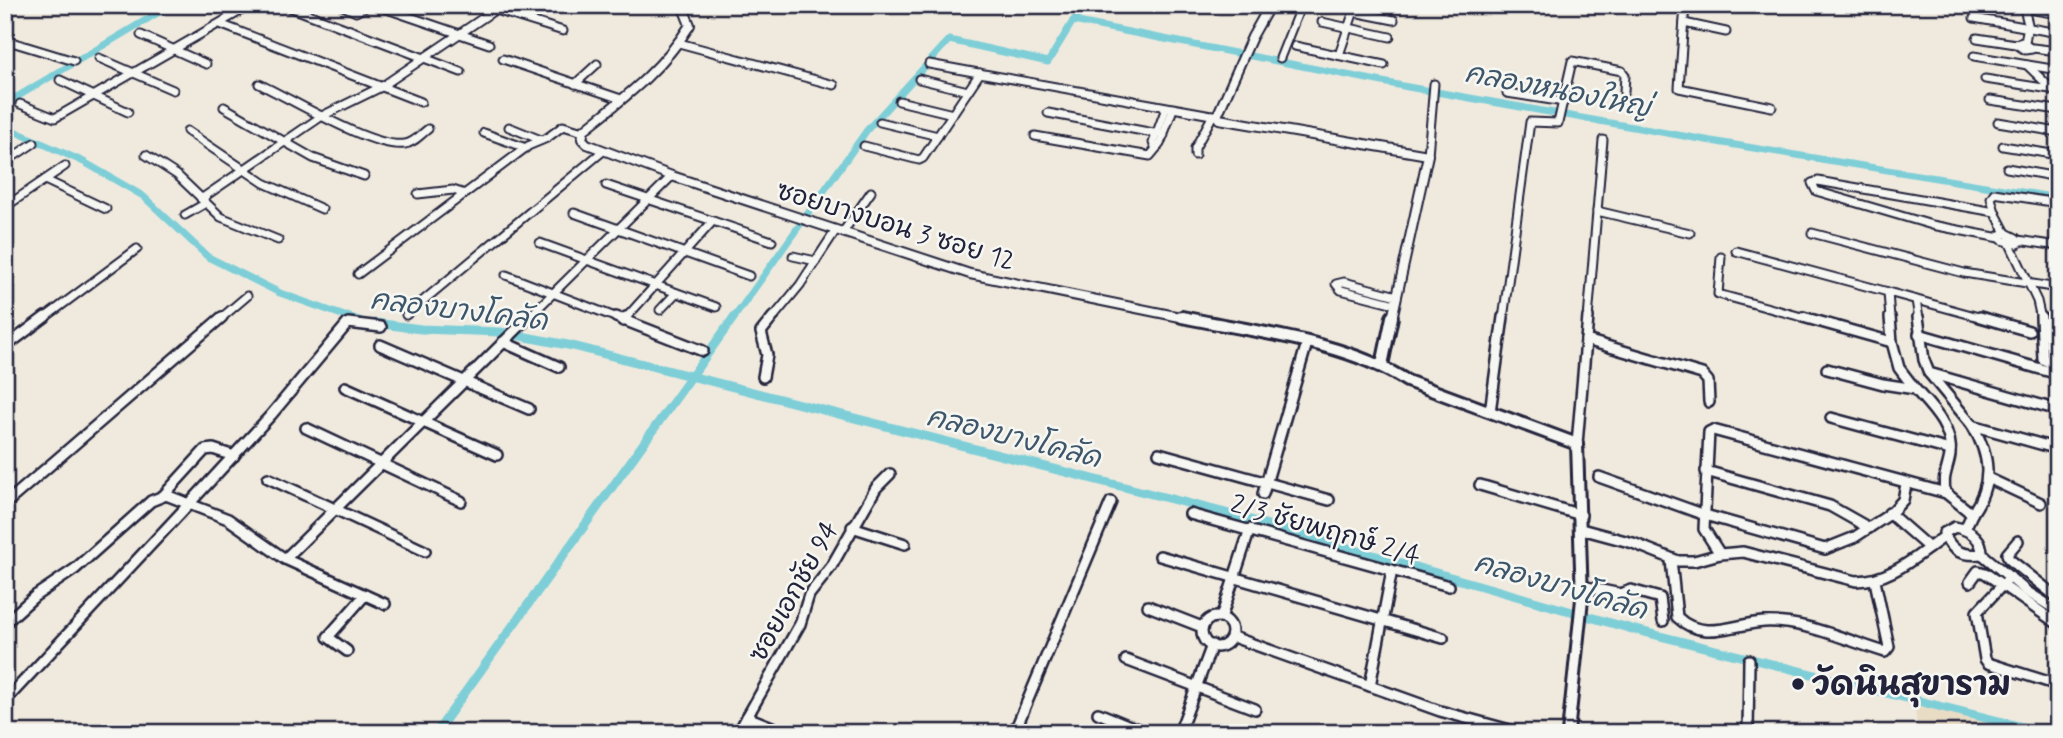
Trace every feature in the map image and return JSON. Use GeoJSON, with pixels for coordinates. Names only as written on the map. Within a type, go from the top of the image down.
{"type":"FeatureCollection","features":[{"type":"Feature","properties":{"kind":"street"},"geometry":{"type":"LineString","coordinates":[[20,104],[52,119],[251,5]]}},
{"type":"Feature","properties":{"kind":"street"},"geometry":{"type":"LineString","coordinates":[[284,5],[461,72]]}},
{"type":"Feature","properties":{"kind":"street"},"geometry":{"type":"LineString","coordinates":[[341,5],[356,12],[369,5]]}},
{"type":"Feature","properties":{"kind":"street"},"geometry":{"type":"LineString","coordinates":[[480,5],[563,31]]}},
{"type":"Feature","properties":{"kind":"street"},"geometry":{"type":"LineString","coordinates":[[185,215],[322,116],[381,87],[502,5]]}},
{"type":"Feature","properties":{"kind":"street"},"geometry":{"type":"LineString","coordinates":[[358,274],[526,148],[563,125],[583,132],[679,43],[690,25],[682,5]]}},
{"type":"Feature","properties":{"kind":"street"},"geometry":{"type":"LineString","coordinates":[[1195,155],[1195,148],[1215,116],[1270,5]]}},
{"type":"Feature","properties":{"kind":"street"},"geometry":{"type":"LineString","coordinates":[[1280,58],[1301,5]]}},
{"type":"Feature","properties":{"kind":"street"},"geometry":{"type":"LineString","coordinates":[[1685,5],[1679,88],[1772,107]]}},
{"type":"Feature","properties":{"kind":"street"},"geometry":{"type":"LineString","coordinates":[[2006,5],[2058,14]]}},
{"type":"Feature","properties":{"kind":"street"},"geometry":{"type":"LineString","coordinates":[[381,6],[489,44]]}},
{"type":"Feature","properties":{"kind":"street"},"geometry":{"type":"LineString","coordinates":[[2023,7],[2028,27],[2025,46],[2027,65],[2055,92]]}},
{"type":"Feature","properties":{"kind":"street"},"geometry":{"type":"LineString","coordinates":[[1339,55],[1355,9],[1394,20]]}},
{"type":"Feature","properties":{"kind":"street"},"geometry":{"type":"LineString","coordinates":[[1974,18],[2058,33]]}},
{"type":"Feature","properties":{"kind":"street"},"geometry":{"type":"LineString","coordinates":[[1322,22],[1390,37]]}},
{"type":"Feature","properties":{"kind":"street"},"geometry":{"type":"LineString","coordinates":[[1684,23],[1726,32]]}},
{"type":"Feature","properties":{"kind":"street"},"geometry":{"type":"LineString","coordinates":[[220,24],[421,102]]}},
{"type":"Feature","properties":{"kind":"street"},"geometry":{"type":"LineString","coordinates":[[141,35],[206,64]]}},
{"type":"Feature","properties":{"kind":"street"},"geometry":{"type":"LineString","coordinates":[[1977,38],[2058,51]]}},
{"type":"Feature","properties":{"kind":"street"},"geometry":{"type":"LineString","coordinates":[[5,40],[74,61]]}},
{"type":"Feature","properties":{"kind":"street"},"geometry":{"type":"LineString","coordinates":[[679,43],[834,85]]}},
{"type":"Feature","properties":{"kind":"street"},"geometry":{"type":"LineString","coordinates":[[1295,46],[1384,65]]}},
{"type":"Feature","properties":{"kind":"street"},"geometry":{"type":"LineString","coordinates":[[1975,56],[2058,71]]}},
{"type":"Feature","properties":{"kind":"street"},"geometry":{"type":"LineString","coordinates":[[99,58],[173,90]]}},
{"type":"Feature","properties":{"kind":"street"},"geometry":{"type":"LineString","coordinates":[[503,59],[621,99]]}},
{"type":"Feature","properties":{"kind":"street"},"geometry":{"type":"LineString","coordinates":[[1490,412],[1529,124],[1534,121],[1556,123],[1563,109],[1570,63],[1573,61],[1622,71],[1625,75],[1624,92]]}},
{"type":"Feature","properties":{"kind":"street"},"geometry":{"type":"LineString","coordinates":[[575,84],[597,64]]}},
{"type":"Feature","properties":{"kind":"street"},"geometry":{"type":"LineString","coordinates":[[929,64],[1215,116],[1226,121],[1428,155]]}},
{"type":"Feature","properties":{"kind":"street"},"geometry":{"type":"LineString","coordinates":[[864,146],[919,160],[923,158],[980,73]]}},
{"type":"Feature","properties":{"kind":"street"},"geometry":{"type":"LineString","coordinates":[[919,79],[968,91]]}},
{"type":"Feature","properties":{"kind":"street"},"geometry":{"type":"LineString","coordinates":[[1985,79],[2055,92]]}},
{"type":"Feature","properties":{"kind":"street"},"geometry":{"type":"LineString","coordinates":[[60,80],[128,112]]}},
{"type":"Feature","properties":{"kind":"street"},"geometry":{"type":"LineString","coordinates":[[259,84],[353,131],[398,144],[412,142],[428,129]]}},
{"type":"Feature","properties":{"kind":"street"},"geometry":{"type":"LineString","coordinates":[[1381,365],[1428,155],[1433,88]]}},
{"type":"Feature","properties":{"kind":"street"},"geometry":{"type":"LineString","coordinates":[[1507,93],[1563,109]]}},
{"type":"Feature","properties":{"kind":"street"},"geometry":{"type":"LineString","coordinates":[[1990,100],[2058,110]]}},
{"type":"Feature","properties":{"kind":"street"},"geometry":{"type":"LineString","coordinates":[[899,101],[953,114]]}},
{"type":"Feature","properties":{"kind":"street"},"geometry":{"type":"LineString","coordinates":[[224,107],[313,158],[363,176]]}},
{"type":"Feature","properties":{"kind":"street"},"geometry":{"type":"LineString","coordinates":[[1035,136],[1144,156],[1153,153],[1169,108]]}},
{"type":"Feature","properties":{"kind":"street"},"geometry":{"type":"LineString","coordinates":[[1048,113],[1160,134]]}},
{"type":"Feature","properties":{"kind":"street"},"geometry":{"type":"LineString","coordinates":[[880,122],[938,136]]}},
{"type":"Feature","properties":{"kind":"street"},"geometry":{"type":"LineString","coordinates":[[1998,122],[2058,132]]}},
{"type":"Feature","properties":{"kind":"street"},"geometry":{"type":"LineString","coordinates":[[509,127],[541,140]]}},
{"type":"Feature","properties":{"kind":"street"},"geometry":{"type":"LineString","coordinates":[[187,131],[217,148],[244,170],[276,189],[322,209]]}},
{"type":"Feature","properties":{"kind":"street","name":"ซอยบางบอน 3 ซอย 12"},"geometry":{"type":"LineString","coordinates":[[583,132],[582,139],[603,151],[793,217],[970,274],[1307,343],[1381,365],[1407,381],[1577,444]]}},
{"type":"Feature","properties":{"kind":"street"},"geometry":{"type":"LineString","coordinates":[[484,133],[526,148]]}},
{"type":"Feature","properties":{"kind":"street"},"geometry":{"type":"LineString","coordinates":[[1568,733],[1582,599],[1577,444],[1603,141]]}},
{"type":"Feature","properties":{"kind":"street"},"geometry":{"type":"LineString","coordinates":[[5,162],[34,143]]}},
{"type":"Feature","properties":{"kind":"street"},"geometry":{"type":"LineString","coordinates":[[2003,145],[2058,155]]}},
{"type":"Feature","properties":{"kind":"street"},"geometry":{"type":"LineString","coordinates":[[406,315],[603,151]]}},
{"type":"Feature","properties":{"kind":"street"},"geometry":{"type":"LineString","coordinates":[[146,155],[177,175],[221,217],[278,240]]}},
{"type":"Feature","properties":{"kind":"street"},"geometry":{"type":"LineString","coordinates":[[5,207],[65,166]]}},
{"type":"Feature","properties":{"kind":"street"},"geometry":{"type":"LineString","coordinates":[[2007,168],[2058,177]]}},
{"type":"Feature","properties":{"kind":"street"},"geometry":{"type":"LineString","coordinates":[[285,559],[672,176]]}},
{"type":"Feature","properties":{"kind":"street"},"geometry":{"type":"LineString","coordinates":[[45,180],[106,209]]}},
{"type":"Feature","properties":{"kind":"street"},"geometry":{"type":"LineString","coordinates":[[1995,212],[1818,181],[1812,183],[1815,191],[1932,225],[2003,236],[2014,242],[2058,246]]}},
{"type":"Feature","properties":{"kind":"street"},"geometry":{"type":"LineString","coordinates":[[606,184],[772,241]]}},
{"type":"Feature","properties":{"kind":"street"},"geometry":{"type":"LineString","coordinates":[[418,194],[453,190],[465,194]]}},
{"type":"Feature","properties":{"kind":"street"},"geometry":{"type":"LineString","coordinates":[[763,377],[767,355],[761,332],[871,192]]}},
{"type":"Feature","properties":{"kind":"street"},"geometry":{"type":"LineString","coordinates":[[2003,236],[1991,198],[1994,193],[2058,203]]}},
{"type":"Feature","properties":{"kind":"street"},"geometry":{"type":"LineString","coordinates":[[1597,211],[1690,233]]}},
{"type":"Feature","properties":{"kind":"street"},"geometry":{"type":"LineString","coordinates":[[574,213],[749,276]]}},
{"type":"Feature","properties":{"kind":"street"},"geometry":{"type":"LineString","coordinates":[[623,321],[713,221]]}},
{"type":"Feature","properties":{"kind":"street"},"geometry":{"type":"LineString","coordinates":[[1812,233],[1964,273],[2058,288]]}},
{"type":"Feature","properties":{"kind":"street"},"geometry":{"type":"LineString","coordinates":[[2014,242],[2042,321],[2042,358],[2048,364],[2058,367]]}},
{"type":"Feature","properties":{"kind":"street"},"geometry":{"type":"LineString","coordinates":[[540,243],[716,307]]}},
{"type":"Feature","properties":{"kind":"street"},"geometry":{"type":"LineString","coordinates":[[5,347],[137,249]]}},
{"type":"Feature","properties":{"kind":"street"},"geometry":{"type":"LineString","coordinates":[[1736,251],[2029,331]]}},
{"type":"Feature","properties":{"kind":"street"},"geometry":{"type":"LineString","coordinates":[[793,256],[816,261]]}},
{"type":"Feature","properties":{"kind":"street"},"geometry":{"type":"LineString","coordinates":[[1721,257],[1717,292],[1722,296],[1892,342]]}},
{"type":"Feature","properties":{"kind":"street"},"geometry":{"type":"LineString","coordinates":[[506,275],[703,351]]}},
{"type":"Feature","properties":{"kind":"street"},"geometry":{"type":"LineString","coordinates":[[1344,282],[1396,300],[1341,290],[1336,284],[1344,282]]}},
{"type":"Feature","properties":{"kind":"street"},"geometry":{"type":"LineString","coordinates":[[1888,292],[1892,342],[1899,368],[1942,421],[1950,450],[1942,480],[1946,493]]}},
{"type":"Feature","properties":{"kind":"street"},"geometry":{"type":"LineString","coordinates":[[660,310],[676,293]]}},
{"type":"Feature","properties":{"kind":"street"},"geometry":{"type":"LineString","coordinates":[[5,504],[247,296]]}},
{"type":"Feature","properties":{"kind":"street"},"geometry":{"type":"LineString","coordinates":[[1916,299],[1919,334],[1929,373],[1981,439],[1990,479],[1984,498],[1965,529]]}},
{"type":"Feature","properties":{"kind":"street"},"geometry":{"type":"LineString","coordinates":[[2042,321],[2058,326]]}},
{"type":"Feature","properties":{"kind":"street"},"geometry":{"type":"LineString","coordinates":[[5,701],[87,617],[234,456],[348,323],[381,327]]}},
{"type":"Feature","properties":{"kind":"street"},"geometry":{"type":"LineString","coordinates":[[1919,334],[2058,374]]}},
{"type":"Feature","properties":{"kind":"street"},"geometry":{"type":"LineString","coordinates":[[505,340],[559,366]]}},
{"type":"Feature","properties":{"kind":"street"},"geometry":{"type":"LineString","coordinates":[[1586,340],[1702,374],[1708,381],[1709,402]]}},
{"type":"Feature","properties":{"kind":"street"},"geometry":{"type":"LineString","coordinates":[[1263,494],[1307,343]]}},
{"type":"Feature","properties":{"kind":"street"},"geometry":{"type":"LineString","coordinates":[[380,345],[529,409]]}},
{"type":"Feature","properties":{"kind":"street"},"geometry":{"type":"LineString","coordinates":[[1827,369],[1915,389]]}},
{"type":"Feature","properties":{"kind":"street"},"geometry":{"type":"LineString","coordinates":[[1929,373],[2058,410]]}},
{"type":"Feature","properties":{"kind":"street"},"geometry":{"type":"LineString","coordinates":[[345,387],[497,455]]}},
{"type":"Feature","properties":{"kind":"street"},"geometry":{"type":"LineString","coordinates":[[1831,418],[1950,450]]}},
{"type":"Feature","properties":{"kind":"street"},"geometry":{"type":"LineString","coordinates":[[1972,425],[2058,449]]}},
{"type":"Feature","properties":{"kind":"street"},"geometry":{"type":"LineString","coordinates":[[306,428],[461,501]]}},
{"type":"Feature","properties":{"kind":"street"},"geometry":{"type":"LineString","coordinates":[[1720,554],[1706,534],[1706,471],[1709,432],[1713,430],[1946,493],[1972,514]]}},
{"type":"Feature","properties":{"kind":"street"},"geometry":{"type":"LineString","coordinates":[[5,623],[35,596],[75,569],[141,509],[163,496],[209,448],[234,456]]}},
{"type":"Feature","properties":{"kind":"street"},"geometry":{"type":"LineString","coordinates":[[1159,453],[1329,500]]}},
{"type":"Feature","properties":{"kind":"street"},"geometry":{"type":"LineString","coordinates":[[1706,471],[1830,506],[1869,528]]}},
{"type":"Feature","properties":{"kind":"street","name":"ซอยเอกชัย 94"},"geometry":{"type":"LineString","coordinates":[[738,733],[800,624],[809,596],[831,567],[876,488],[890,474]]}},
{"type":"Feature","properties":{"kind":"street"},"geometry":{"type":"LineString","coordinates":[[1599,477],[1705,515],[1825,549],[1840,546],[1889,513],[1903,501],[1906,484]]}},
{"type":"Feature","properties":{"kind":"street"},"geometry":{"type":"LineString","coordinates":[[268,478],[425,551]]}},
{"type":"Feature","properties":{"kind":"street"},"geometry":{"type":"LineString","coordinates":[[1990,479],[2041,503]]}},
{"type":"Feature","properties":{"kind":"street"},"geometry":{"type":"LineString","coordinates":[[1480,485],[1581,515]]}},
{"type":"Feature","properties":{"kind":"street"},"geometry":{"type":"LineString","coordinates":[[163,496],[228,519],[285,559],[385,604]]}},
{"type":"Feature","properties":{"kind":"street"},"geometry":{"type":"LineString","coordinates":[[1014,733],[1111,502]]}},
{"type":"Feature","properties":{"kind":"street"},"geometry":{"type":"LineString","coordinates":[[1889,513],[1930,548]]}},
{"type":"Feature","properties":{"kind":"street","name":"2/3 ชัยพฤกษ์ 2/4"},"geometry":{"type":"LineString","coordinates":[[1190,514],[1449,586]]}},
{"type":"Feature","properties":{"kind":"street"},"geometry":{"type":"LineString","coordinates":[[852,527],[905,544]]}},
{"type":"Feature","properties":{"kind":"street"},"geometry":{"type":"LineString","coordinates":[[1581,529],[1633,543],[1671,560],[1687,562],[1743,552],[1849,580],[1875,581],[1887,576],[1930,548],[1944,537],[1950,527],[1965,529],[1979,539],[1982,554]]}},
{"type":"Feature","properties":{"kind":"street"},"geometry":{"type":"LineString","coordinates":[[1221,618],[1250,529]]}},
{"type":"Feature","properties":{"kind":"street"},"geometry":{"type":"LineString","coordinates":[[1944,537],[1949,546],[1959,554],[1973,557],[1982,554]]}},
{"type":"Feature","properties":{"kind":"street"},"geometry":{"type":"LineString","coordinates":[[2018,541],[2007,554],[2009,559],[2058,598]]}},
{"type":"Feature","properties":{"kind":"street"},"geometry":{"type":"LineString","coordinates":[[1982,554],[2058,611]]}},
{"type":"Feature","properties":{"kind":"street"},"geometry":{"type":"LineString","coordinates":[[1160,556],[1443,638]]}},
{"type":"Feature","properties":{"kind":"street"},"geometry":{"type":"LineString","coordinates":[[1671,560],[1677,617],[1686,625],[1723,631],[1768,621],[1885,652],[1889,647],[1875,581]]}},
{"type":"Feature","properties":{"kind":"street"},"geometry":{"type":"LineString","coordinates":[[1370,686],[1392,570]]}},
{"type":"Feature","properties":{"kind":"street"},"geometry":{"type":"LineString","coordinates":[[1970,582],[1978,571],[1981,571],[2058,624]]}},
{"type":"Feature","properties":{"kind":"street"},"geometry":{"type":"LineString","coordinates":[[2010,577],[1976,612],[1985,659],[1994,667],[2058,685]]}},
{"type":"Feature","properties":{"kind":"street"},"geometry":{"type":"LineString","coordinates":[[1582,586],[1621,594],[1631,590],[1660,598],[1663,621]]}},
{"type":"Feature","properties":{"kind":"street"},"geometry":{"type":"LineString","coordinates":[[347,651],[328,637],[365,595]]}},
{"type":"Feature","properties":{"kind":"street"},"geometry":{"type":"LineString","coordinates":[[1148,606],[1202,627]]}},
{"type":"Feature","properties":{"kind":"street"},"geometry":{"type":"LineString","coordinates":[[1221,618],[1207,620],[1202,627],[1203,635],[1212,645],[1225,645],[1233,637]]}},
{"type":"Feature","properties":{"kind":"street"},"geometry":{"type":"LineString","coordinates":[[1221,618],[1232,628],[1233,637]]}},
{"type":"Feature","properties":{"kind":"street"},"geometry":{"type":"LineString","coordinates":[[1233,637],[1440,711],[1521,733]]}},
{"type":"Feature","properties":{"kind":"street"},"geometry":{"type":"LineString","coordinates":[[1179,733],[1212,645]]}},
{"type":"Feature","properties":{"kind":"street"},"geometry":{"type":"LineString","coordinates":[[1126,660],[1255,709]]}},
{"type":"Feature","properties":{"kind":"street"},"geometry":{"type":"LineString","coordinates":[[1748,733],[1749,660]]}},
{"type":"Feature","properties":{"kind":"street"},"geometry":{"type":"LineString","coordinates":[[1097,713],[1147,733]]}},
{"type":"Feature","properties":{"kind":"street"},"geometry":{"type":"LineString","coordinates":[[747,717],[787,733]]}},
{"type":"Feature","properties":{"kind":"shaded area"},"geometry":{"type":"Polygon","coordinates":[[[1914,703],[2023,733],[1918,733],[1914,703]]]}},
{"type":"Feature","properties":{"kind":"waterway"},"geometry":{"type":"LineString","coordinates":[[5,104],[171,5]]}},
{"type":"Feature","properties":{"kind":"waterway","name":"คลองหนองใหญ่"},"geometry":{"type":"LineString","coordinates":[[1073,21],[1088,5]]}},
{"type":"Feature","properties":{"kind":"waterway"},"geometry":{"type":"LineString","coordinates":[[733,319],[867,130],[949,40],[1048,62],[1073,21]]}},
{"type":"Feature","properties":{"kind":"waterway","name":"คลองหนองใหญ่"},"geometry":{"type":"LineString","coordinates":[[1073,21],[1408,87],[1723,143],[2058,198]]}},
{"type":"Feature","properties":{"kind":"waterway","name":"คลองบางโคลัด"},"geometry":{"type":"LineString","coordinates":[[5,127],[84,162],[143,196],[208,257],[280,293],[353,319]]}},
{"type":"Feature","properties":{"kind":"waterway","name":"คลองบางโคลัด"},"geometry":{"type":"LineString","coordinates":[[347,317],[353,319]]}},
{"type":"Feature","properties":{"kind":"waterway"},"geometry":{"type":"LineString","coordinates":[[692,376],[734,317]]}},
{"type":"Feature","properties":{"kind":"waterway","name":"คลองบางโคลัด"},"geometry":{"type":"LineString","coordinates":[[353,319],[359,321]]}},
{"type":"Feature","properties":{"kind":"waterway","name":"คลองบางโคลัด"},"geometry":{"type":"LineString","coordinates":[[375,323],[421,329],[500,332],[573,346],[692,376]]}},
{"type":"Feature","properties":{"kind":"waterway"},"geometry":{"type":"LineString","coordinates":[[436,733],[692,376]]}},
{"type":"Feature","properties":{"kind":"waterway","name":"คลองบางโคลัด"},"geometry":{"type":"LineString","coordinates":[[692,376],[1222,512],[1632,629],[2046,733]]}},
{"type":"Feature","properties":{"kind":"place","name":"วัดนินสุขาราม"},"geometry":{"type":"Point","coordinates":[1798,684]}}]}
